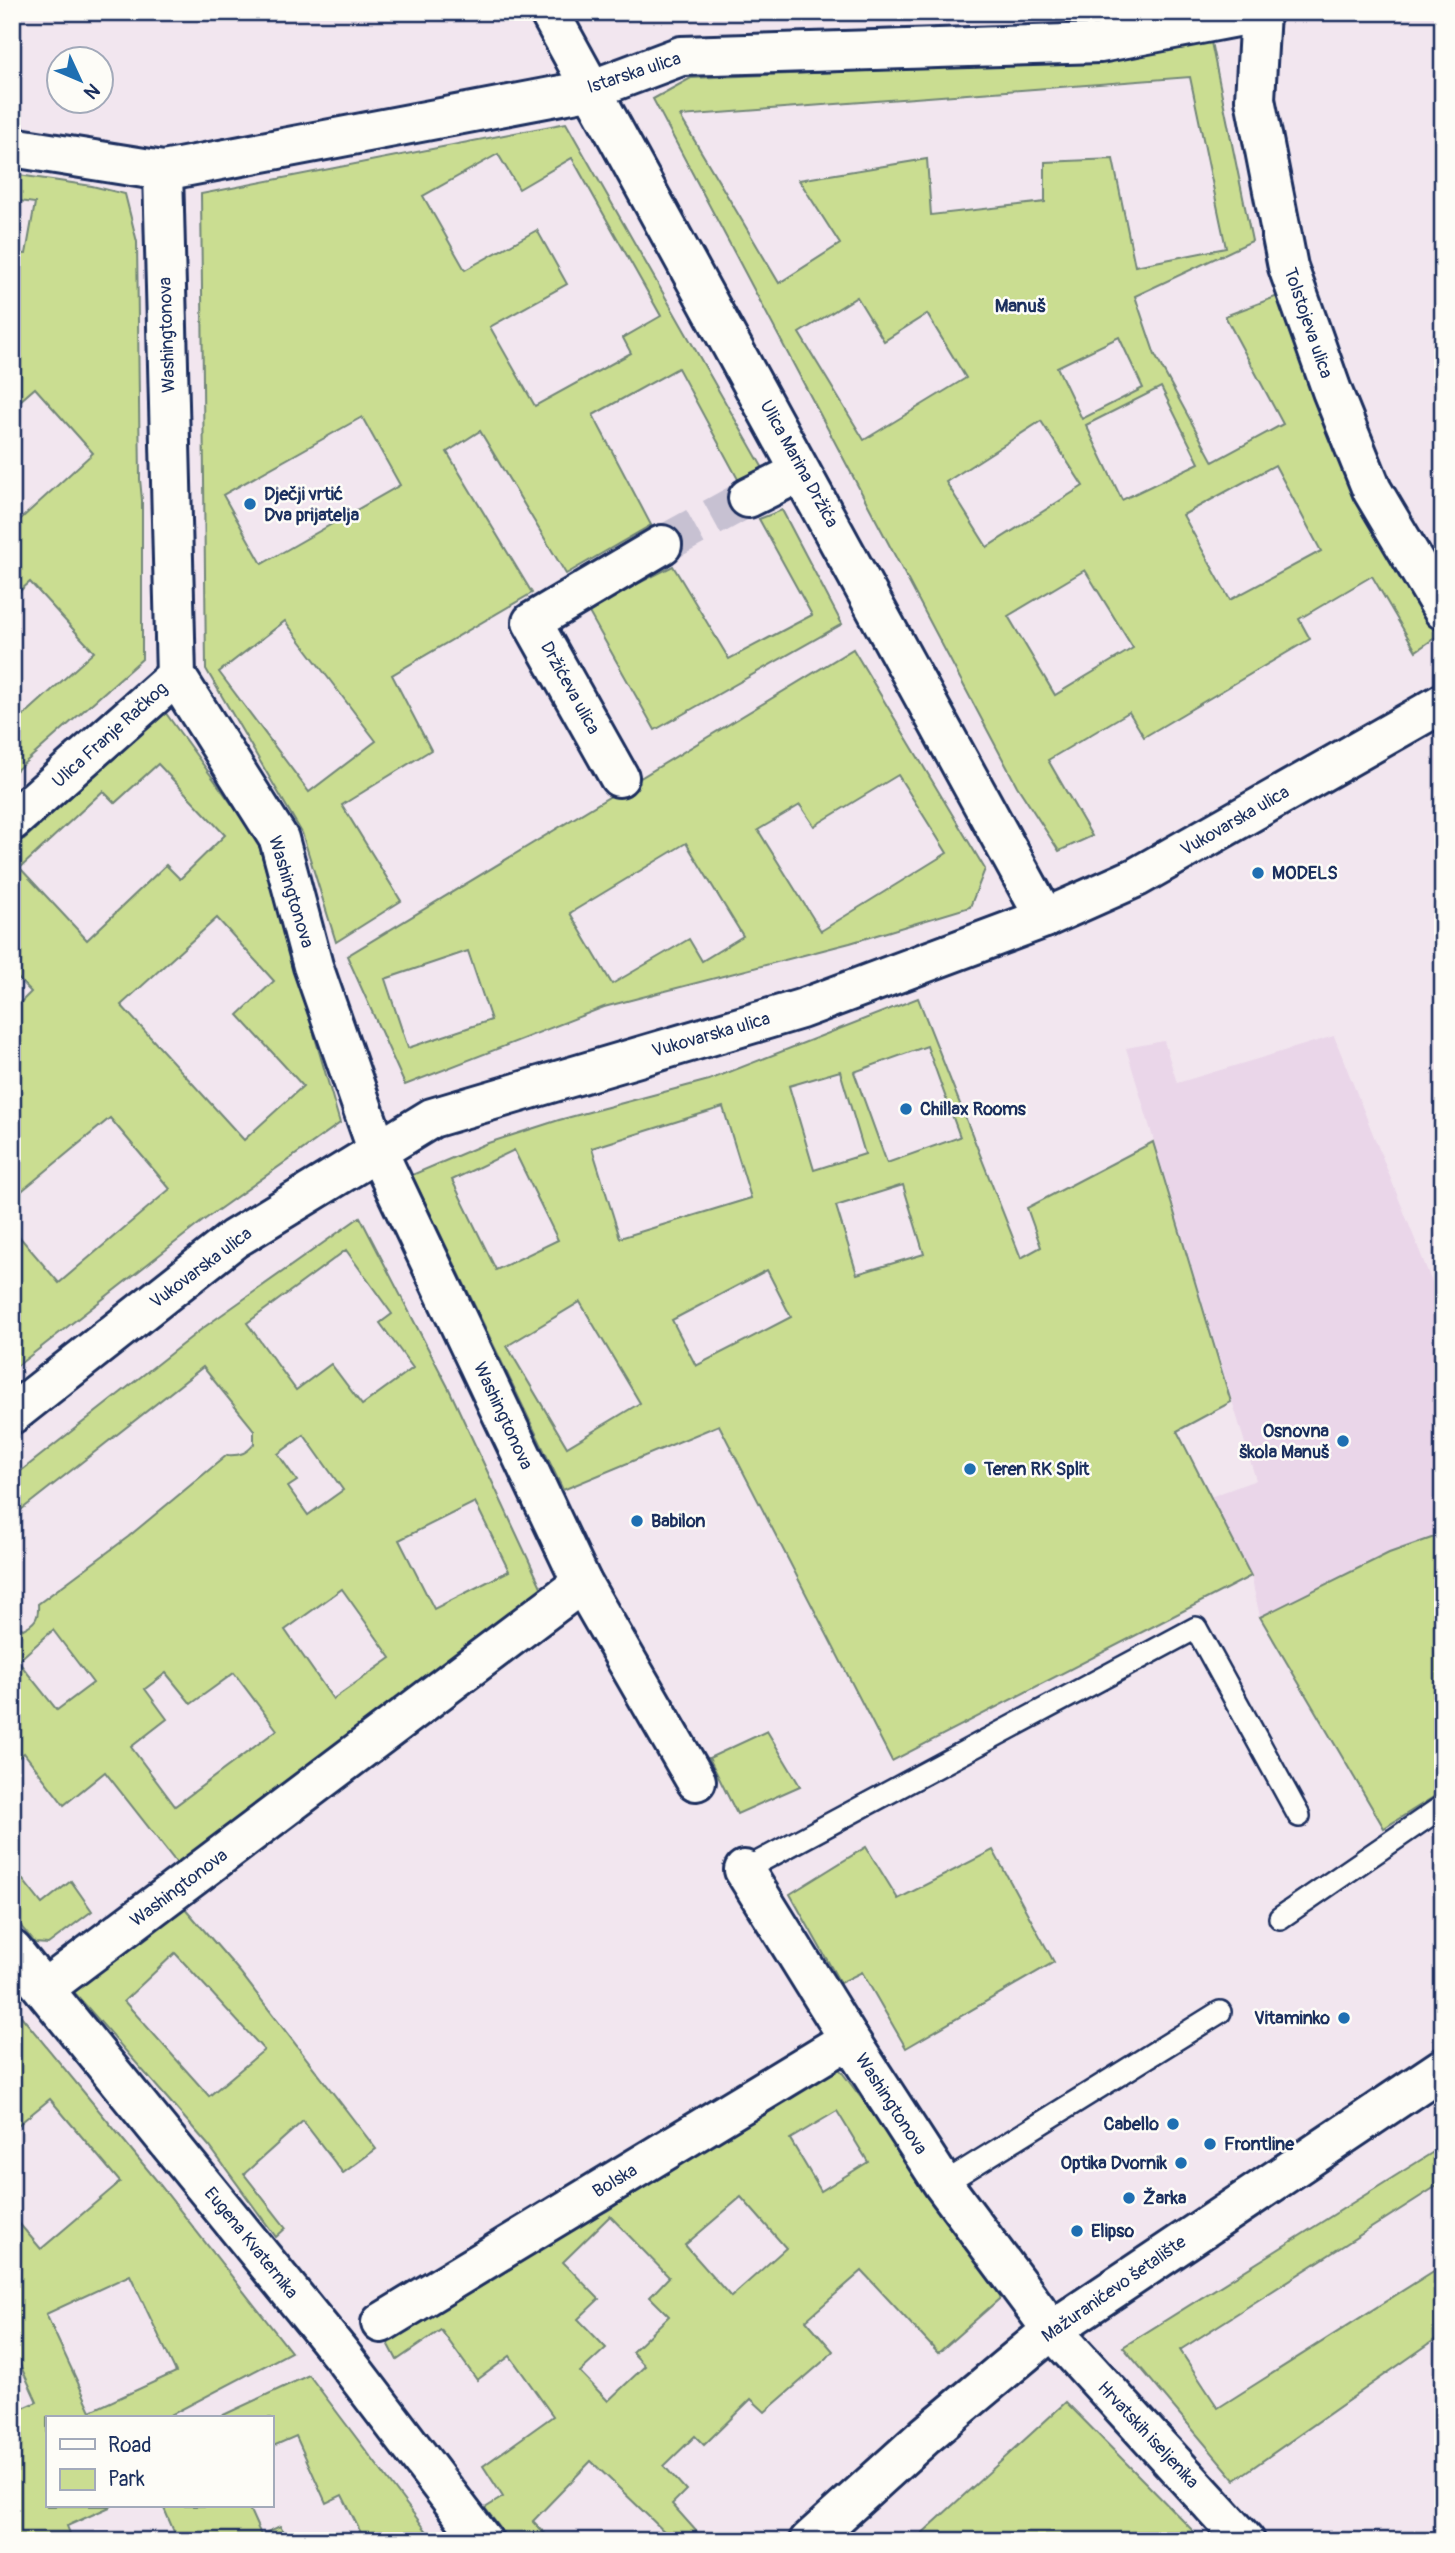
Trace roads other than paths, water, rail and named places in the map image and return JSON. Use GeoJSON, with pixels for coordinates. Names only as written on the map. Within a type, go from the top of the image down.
{"type":"FeatureCollection","features":[{"type":"Feature","properties":{"kind":"street","name":"Ulica Marina Držića"},"geometry":{"type":"LineString","coordinates":[[549,12],[1045,918]]}},
{"type":"Feature","properties":{"kind":"street","name":"Istarska ulica"},"geometry":{"type":"LineString","coordinates":[[12,146],[163,171],[593,89],[681,57],[1100,43],[1261,13]]}},
{"type":"Feature","properties":{"kind":"street","name":"Tolstojeva ulica"},"geometry":{"type":"LineString","coordinates":[[1261,13],[1255,99],[1288,267],[1332,391],[1372,490],[1443,610]]}},
{"type":"Feature","properties":{"kind":"street","name":"Washingtonova"},"geometry":{"type":"LineString","coordinates":[[163,171],[176,676],[279,839],[313,966],[379,1152],[582,1583],[696,1781]]}},
{"type":"Feature","properties":{"kind":"street"},"geometry":{"type":"LineString","coordinates":[[748,498],[784,480]]}},
{"type":"Feature","properties":{"kind":"street","name":"Držićeva ulica"},"geometry":{"type":"LineString","coordinates":[[620,777],[532,622],[662,545]]}},
{"type":"Feature","properties":{"kind":"street","name":"Ulica Franje Račkog"},"geometry":{"type":"LineString","coordinates":[[14,815],[176,676]]}},
{"type":"Feature","properties":{"kind":"street","name":"Vukovarska ulica"},"geometry":{"type":"LineString","coordinates":[[12,1415],[234,1239],[432,1118],[801,1009],[1045,918],[1137,877],[1443,704]]}},
{"type":"Feature","properties":{"kind":"street","name":"Washingtonova"},"geometry":{"type":"LineString","coordinates":[[44,1990],[582,1583]]}},
{"type":"Feature","properties":{"kind":"street","name":"Washingtonova"},"geometry":{"type":"LineString","coordinates":[[744,1870],[943,2184],[1052,2330]]}},
{"type":"Feature","properties":{"kind":"street","name":"Eugena Kvaternika"},"geometry":{"type":"LineString","coordinates":[[12,1950],[341,2353],[483,2541]]}},
{"type":"Feature","properties":{"kind":"street","name":"Bolska"},"geometry":{"type":"LineString","coordinates":[[381,2323],[849,2039]]}},
{"type":"Feature","properties":{"kind":"street","name":"Mažuranićevo šetalište"},"geometry":{"type":"LineString","coordinates":[[810,2541],[925,2436],[1052,2330],[1443,2068]]}},
{"type":"Feature","properties":{"kind":"street","name":"Hrvatskih iseljenika"},"geometry":{"type":"LineString","coordinates":[[1052,2330],[1245,2541]]}},
{"type":"Feature","properties":{"kind":"lane"},"geometry":{"type":"LineString","coordinates":[[744,1870],[1196,1628],[1299,1816]]}},
{"type":"Feature","properties":{"kind":"lane"},"geometry":{"type":"LineString","coordinates":[[1280,1917],[1443,1807]]}},
{"type":"Feature","properties":{"kind":"lane"},"geometry":{"type":"LineString","coordinates":[[943,2184],[1220,2012]]}},
{"type":"Feature","properties":{"kind":"tunnel"},"geometry":{"type":"LineString","coordinates":[[662,545],[748,498]]}},
{"type":"Feature","properties":{"kind":"place","name":"Dječji vrtić Dva prijatelja"},"geometry":{"type":"Point","coordinates":[250,504]}},
{"type":"Feature","properties":{"kind":"place","name":"MODELS"},"geometry":{"type":"Point","coordinates":[1258,873]}},
{"type":"Feature","properties":{"kind":"place","name":"Chillax Rooms"},"geometry":{"type":"Point","coordinates":[906,1109]}},
{"type":"Feature","properties":{"kind":"place","name":"Osnovna škola Manuš"},"geometry":{"type":"Point","coordinates":[1343,1441]}},
{"type":"Feature","properties":{"kind":"place","name":"Teren RK Split"},"geometry":{"type":"Point","coordinates":[970,1469]}},
{"type":"Feature","properties":{"kind":"place","name":"Babilon"},"geometry":{"type":"Point","coordinates":[637,1521]}},
{"type":"Feature","properties":{"kind":"place","name":"Vitaminko"},"geometry":{"type":"Point","coordinates":[1344,2018]}},
{"type":"Feature","properties":{"kind":"place","name":"Cabello"},"geometry":{"type":"Point","coordinates":[1173,2124]}},
{"type":"Feature","properties":{"kind":"place","name":"Frontline"},"geometry":{"type":"Point","coordinates":[1210,2144]}},
{"type":"Feature","properties":{"kind":"place","name":"Optika Dvornik"},"geometry":{"type":"Point","coordinates":[1181,2163]}},
{"type":"Feature","properties":{"kind":"place","name":"Žarka"},"geometry":{"type":"Point","coordinates":[1129,2198]}},
{"type":"Feature","properties":{"kind":"place","name":"Elipso"},"geometry":{"type":"Point","coordinates":[1077,2231]}},
{"type":"Feature","properties":{"kind":"district","name":"Manuš"},"geometry":{"type":"Point","coordinates":[1020,306]}}]}
